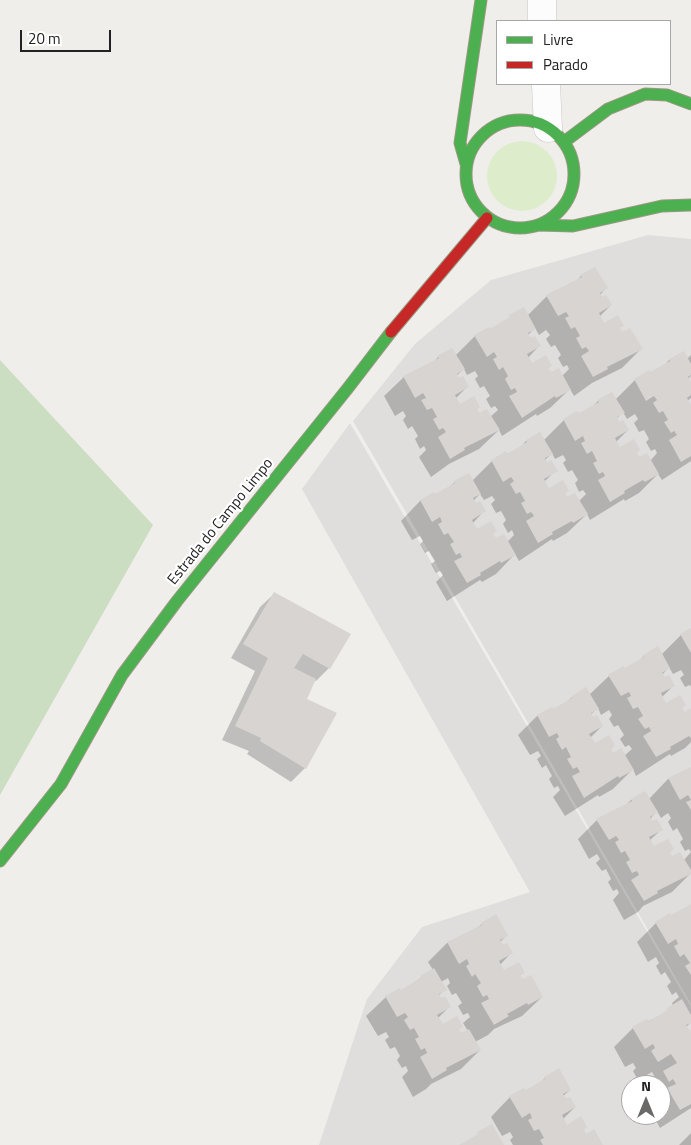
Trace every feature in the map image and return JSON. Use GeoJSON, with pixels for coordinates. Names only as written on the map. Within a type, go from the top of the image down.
{"type":"FeatureCollection","features":[{"type":"Feature","properties":{"kind":"street"},"geometry":{"type":"LineString","coordinates":[[466,165],[460,143],[481,0]]}},
{"type":"Feature","properties":{"kind":"street"},"geometry":{"type":"LineString","coordinates":[[542,0],[542,20]]}},
{"type":"Feature","properties":{"kind":"street"},"geometry":{"type":"LineString","coordinates":[[546,85],[556,135]]}},
{"type":"Feature","properties":{"kind":"street"},"geometry":{"type":"LineString","coordinates":[[556,135],[608,109],[646,94],[667,95],[691,104]]}},
{"type":"Feature","properties":{"kind":"street"},"geometry":{"type":"LineString","coordinates":[[538,225],[553,217],[566,203],[573,186],[574,168],[569,150],[543,124],[525,120],[506,120],[489,128],[476,140],[468,156],[465,173],[468,190],[475,206],[488,218],[503,226],[521,228],[538,225],[573,226],[662,206],[691,205]]}},
{"type":"Feature","properties":{"kind":"street","name":"Estrada do Campo Limpo"},"geometry":{"type":"LineString","coordinates":[[0,861],[61,784],[122,675],[172,608],[407,312],[488,218]]}},
{"type":"Feature","properties":{"kind":"shaded area"},"geometry":{"type":"Polygon","coordinates":[[[648,235],[691,239],[691,1004],[353,421],[415,344],[491,280],[648,235]]]}},
{"type":"Feature","properties":{"kind":"shaded area"},"geometry":{"type":"Polygon","coordinates":[[[350,423],[691,1007],[691,1145],[319,1145],[367,999],[422,927],[530,892],[302,489],[350,423]]]}},
{"type":"Feature","properties":{"kind":"green space"},"geometry":{"type":"Polygon","coordinates":[[[522,141],[535,144],[547,151],[554,163],[557,176],[554,189],[547,201],[535,208],[522,211],[509,208],[497,201],[490,189],[487,176],[490,163],[497,151],[509,144],[522,141]]]}},
{"type":"Feature","properties":{"kind":"green space"},"geometry":{"type":"Polygon","coordinates":[[[0,360],[153,525],[0,795],[0,360]]]}},
{"type":"Feature","properties":{"kind":"building"},"geometry":{"type":"Polygon","coordinates":[[[595,267],[608,288],[600,293],[602,297],[606,295],[612,305],[599,313],[604,323],[618,315],[624,326],[620,328],[622,332],[630,328],[643,349],[607,367],[608,369],[593,377],[581,356],[589,351],[586,347],[582,349],[576,338],[580,336],[575,327],[571,329],[565,318],[569,316],[566,312],[558,316],[546,295],[582,277],[580,275],[595,267]]]}},
{"type":"Feature","properties":{"kind":"building"},"geometry":{"type":"Polygon","coordinates":[[[524,307],[536,329],[528,333],[531,338],[535,336],[541,346],[527,354],[532,363],[546,355],[552,366],[548,368],[551,372],[559,368],[571,390],[556,398],[555,396],[522,418],[509,396],[517,392],[515,388],[511,390],[505,379],[508,376],[503,367],[499,370],[493,359],[497,357],[494,352],[487,357],[474,335],[489,327],[490,329],[524,307]]]}},
{"type":"Feature","properties":{"kind":"building"},"geometry":{"type":"Polygon","coordinates":[[[452,348],[465,369],[457,374],[459,378],[463,376],[469,387],[455,395],[460,404],[474,396],[480,407],[477,409],[479,413],[487,409],[500,430],[464,448],[465,450],[450,459],[438,437],[446,432],[443,428],[439,430],[433,419],[437,417],[432,408],[427,410],[421,400],[426,398],[423,393],[415,398],[403,376],[439,358],[437,356],[452,348]]]}},
{"type":"Feature","properties":{"kind":"building"},"geometry":{"type":"Polygon","coordinates":[[[684,351],[691,364],[691,375],[688,377],[691,382],[691,395],[687,398],[691,405],[691,456],[681,462],[669,440],[677,435],[674,431],[671,433],[664,422],[668,420],[663,411],[659,413],[653,403],[657,400],[654,396],[646,401],[634,379],[670,361],[669,359],[684,351]]]}},
{"type":"Feature","properties":{"kind":"building"},"geometry":{"type":"Polygon","coordinates":[[[612,392],[625,413],[617,417],[619,422],[623,420],[629,430],[615,438],[620,447],[634,439],[640,450],[637,453],[639,457],[647,453],[659,474],[645,482],[643,480],[610,502],[598,480],[605,476],[603,472],[599,474],[593,463],[597,461],[592,451],[587,454],[581,443],[585,441],[583,436],[575,441],[563,419],[599,402],[597,400],[612,392]]]}},
{"type":"Feature","properties":{"kind":"building"},"geometry":{"type":"Polygon","coordinates":[[[540,432],[553,454],[545,458],[547,463],[551,460],[558,471],[544,479],[549,488],[563,480],[569,491],[565,493],[567,497],[575,493],[588,514],[552,532],[553,534],[538,543],[526,521],[534,516],[531,512],[527,514],[521,503],[525,501],[520,492],[516,494],[510,484],[514,481],[511,477],[503,482],[491,460],[506,451],[507,454],[540,432]]]}},
{"type":"Feature","properties":{"kind":"building"},"geometry":{"type":"Polygon","coordinates":[[[469,473],[481,494],[473,498],[476,503],[480,501],[486,511],[472,520],[477,529],[491,521],[497,531],[493,534],[496,538],[504,534],[516,555],[501,563],[500,561],[467,583],[454,561],[462,557],[460,553],[456,555],[450,544],[454,542],[448,533],[444,535],[438,524],[442,522],[440,517],[432,522],[420,500],[455,483],[454,481],[469,473]]]}},
{"type":"Feature","properties":{"kind":"building"},"geometry":{"type":"Polygon","coordinates":[[[274,592],[351,634],[330,669],[303,654],[294,668],[316,679],[307,699],[337,713],[306,769],[260,741],[261,738],[235,726],[268,658],[243,644],[274,592]]]}},
{"type":"Feature","properties":{"kind":"building"},"geometry":{"type":"Polygon","coordinates":[[[691,628],[691,653],[680,634],[691,628]]]}},
{"type":"Feature","properties":{"kind":"building"},"geometry":{"type":"Polygon","coordinates":[[[658,646],[670,668],[662,673],[665,677],[669,675],[675,686],[661,693],[666,703],[680,695],[686,705],[682,708],[685,712],[691,708],[691,738],[689,736],[656,757],[643,736],[651,731],[649,727],[645,729],[638,719],[643,716],[638,707],[633,709],[627,698],[631,696],[629,692],[621,696],[608,675],[644,657],[643,655],[658,646]]]}},
{"type":"Feature","properties":{"kind":"building"},"geometry":{"type":"Polygon","coordinates":[[[586,687],[599,709],[591,713],[593,717],[597,715],[603,726],[589,734],[595,743],[609,735],[615,746],[611,748],[613,753],[621,748],[634,770],[619,778],[618,776],[584,798],[572,776],[580,772],[577,767],[573,769],[567,759],[571,757],[566,747],[562,750],[556,739],[559,737],[557,733],[549,737],[537,715],[552,707],[553,709],[586,687]]]}},
{"type":"Feature","properties":{"kind":"building"},"geometry":{"type":"Polygon","coordinates":[[[691,767],[691,800],[688,795],[680,800],[668,778],[691,767]]]}},
{"type":"Feature","properties":{"kind":"building"},"geometry":{"type":"Polygon","coordinates":[[[645,791],[658,812],[650,817],[652,821],[657,819],[663,830],[649,837],[654,846],[668,839],[674,849],[670,852],[672,856],[680,852],[691,870],[691,874],[657,891],[658,893],[644,901],[631,880],[639,875],[637,871],[632,873],[626,862],[630,860],[625,851],[621,853],[615,842],[619,840],[616,836],[609,840],[596,819],[632,801],[631,799],[645,791]]]}},
{"type":"Feature","properties":{"kind":"building"},"geometry":{"type":"Polygon","coordinates":[[[691,800],[691,810],[686,802],[691,800]]]}},
{"type":"Feature","properties":{"kind":"building"},"geometry":{"type":"Polygon","coordinates":[[[691,904],[691,975],[685,966],[690,963],[684,954],[680,957],[674,946],[678,944],[676,939],[668,944],[655,922],[691,904]]]}},
{"type":"Feature","properties":{"kind":"building"},"geometry":{"type":"Polygon","coordinates":[[[496,914],[508,936],[500,940],[503,945],[507,943],[513,953],[499,961],[504,970],[519,962],[525,973],[520,975],[523,979],[531,975],[543,997],[507,1014],[509,1016],[494,1025],[481,1003],[489,999],[487,995],[483,997],[477,986],[481,983],[475,974],[472,977],[466,966],[469,964],[467,959],[459,964],[447,942],[482,925],[481,923],[496,914]]]}},
{"type":"Feature","properties":{"kind":"building"},"geometry":{"type":"Polygon","coordinates":[[[434,968],[447,990],[439,994],[441,998],[445,996],[451,1007],[437,1015],[443,1024],[457,1016],[463,1027],[459,1029],[461,1033],[469,1029],[481,1050],[446,1068],[447,1070],[432,1079],[420,1057],[427,1053],[425,1048],[421,1050],[415,1039],[419,1037],[414,1028],[410,1030],[404,1020],[408,1017],[405,1013],[397,1017],[385,996],[400,988],[401,990],[434,968]]]}},
{"type":"Feature","properties":{"kind":"building"},"geometry":{"type":"Polygon","coordinates":[[[682,999],[691,1015],[691,1023],[686,1025],[689,1030],[691,1029],[691,1104],[680,1110],[671,1095],[671,1086],[676,1084],[673,1079],[671,1080],[671,1075],[665,1075],[663,1071],[677,1063],[671,1054],[658,1062],[651,1051],[655,1048],[653,1044],[645,1049],[632,1027],[647,1019],[649,1021],[668,1010],[667,1008],[682,999]]]}},
{"type":"Feature","properties":{"kind":"building"},"geometry":{"type":"Polygon","coordinates":[[[559,1068],[571,1090],[563,1094],[566,1099],[570,1097],[576,1107],[562,1115],[567,1125],[581,1116],[587,1127],[584,1130],[586,1134],[594,1129],[603,1145],[543,1145],[540,1140],[544,1138],[539,1129],[534,1131],[528,1120],[532,1118],[530,1113],[522,1118],[509,1096],[524,1088],[526,1090],[559,1068]]]}},
{"type":"Feature","properties":{"kind":"building"},"geometry":{"type":"Polygon","coordinates":[[[492,1124],[504,1145],[459,1145],[478,1134],[477,1132],[492,1124]]]}},
{"type":"Feature","properties":{"kind":"traffic: fast"},"geometry":{"type":"LineString","coordinates":[[466,164],[460,143],[481,0]]}},
{"type":"Feature","properties":{"kind":"traffic: fast"},"geometry":{"type":"LineString","coordinates":[[564,142],[608,109],[645,94],[667,95],[691,104]]}},
{"type":"Feature","properties":{"kind":"traffic: fast"},"geometry":{"type":"LineString","coordinates":[[520,120],[541,124],[558,136],[570,153],[574,174],[570,195],[558,212],[541,224],[520,228],[499,224],[482,212],[470,195],[466,174],[470,153],[482,136],[499,124],[520,120]]}},
{"type":"Feature","properties":{"kind":"traffic: fast"},"geometry":{"type":"LineString","coordinates":[[538,225],[573,226],[662,206],[691,205]]}},
{"type":"Feature","properties":{"kind":"traffic: fast"},"geometry":{"type":"LineString","coordinates":[[0,861],[61,784],[122,675],[177,601],[391,332]]}},
{"type":"Feature","properties":{"kind":"traffic: jam"},"geometry":{"type":"LineString","coordinates":[[391,332],[487,218]]}}]}
